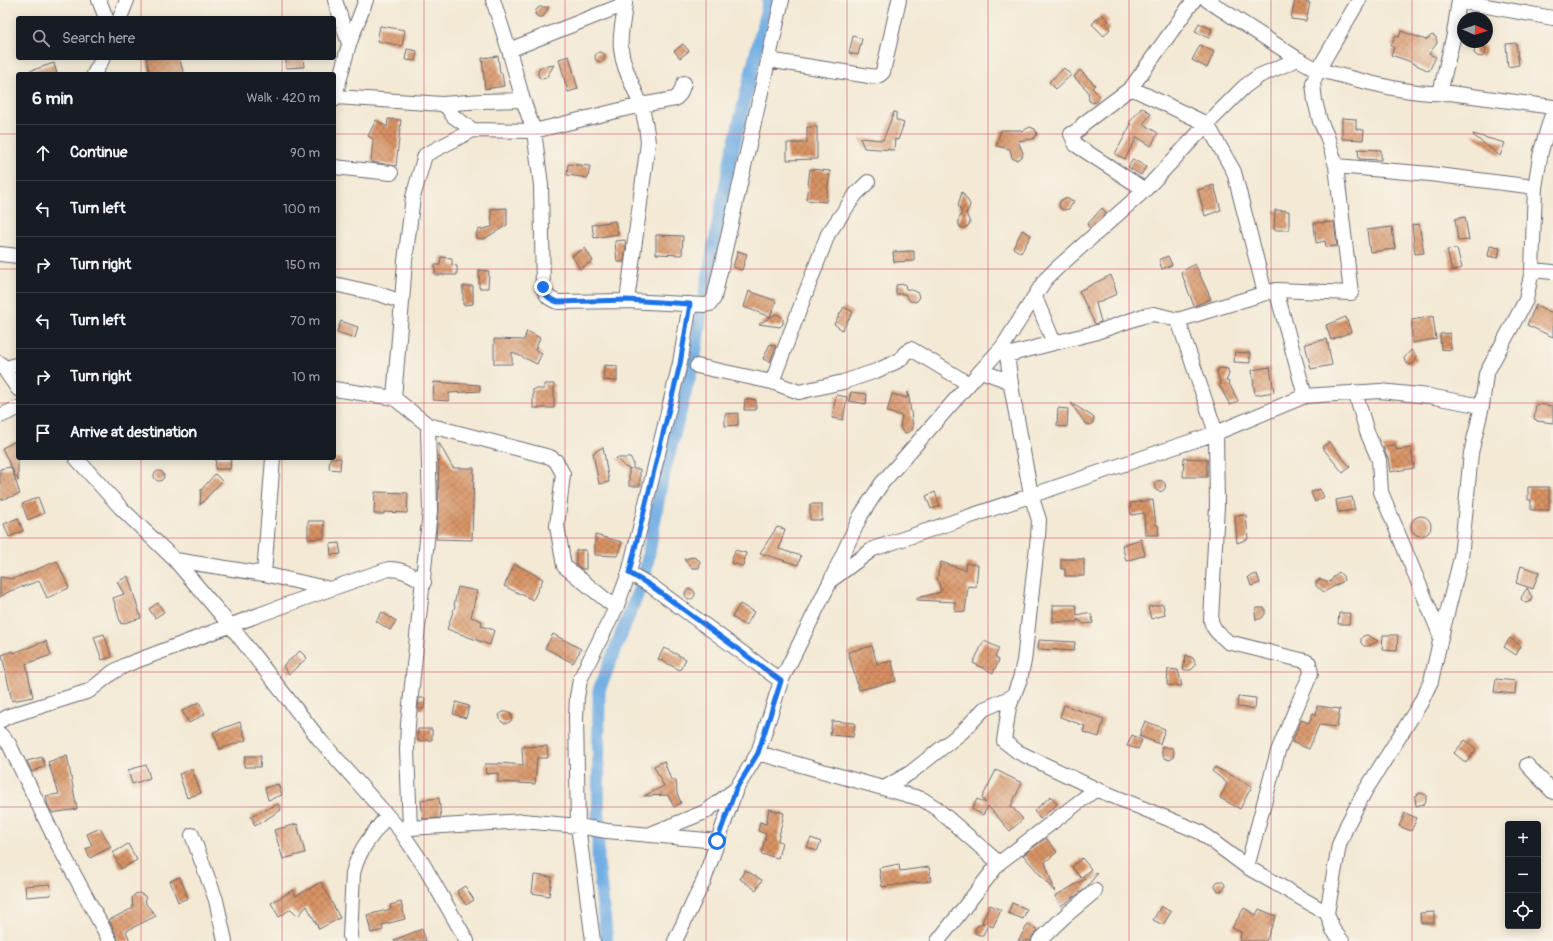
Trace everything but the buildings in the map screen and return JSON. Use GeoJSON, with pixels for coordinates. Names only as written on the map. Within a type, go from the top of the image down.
{"type":"FeatureCollection","features":[{"type":"Feature","properties":{"kind":"street"},"geometry":{"type":"LineString","coordinates":[[99,0],[105,16]]}},
{"type":"Feature","properties":{"kind":"street"},"geometry":{"type":"LineString","coordinates":[[121,16],[127,0]]}},
{"type":"Feature","properties":{"kind":"street"},"geometry":{"type":"LineString","coordinates":[[335,0],[349,44]]}},
{"type":"Feature","properties":{"kind":"street"},"geometry":{"type":"LineString","coordinates":[[336,95],[349,44],[366,0]]}},
{"type":"Feature","properties":{"kind":"street"},"geometry":{"type":"LineString","coordinates":[[493,0],[523,100],[534,131],[541,185],[543,287],[546,296],[551,300],[558,302],[627,300],[705,305],[710,304],[714,298],[782,0]]}},
{"type":"Feature","properties":{"kind":"street"},"geometry":{"type":"LineString","coordinates":[[768,60],[876,77],[882,72],[899,0]]}},
{"type":"Feature","properties":{"kind":"street"},"geometry":{"type":"LineString","coordinates":[[1146,190],[1076,145],[1071,134],[1080,130],[1083,124],[1132,88],[1194,0]]}},
{"type":"Feature","properties":{"kind":"street"},"geometry":{"type":"LineString","coordinates":[[1207,0],[1298,59],[1318,70],[1401,89],[1450,93],[1553,107]]}},
{"type":"Feature","properties":{"kind":"street"},"geometry":{"type":"LineString","coordinates":[[1005,351],[1054,343],[1094,333],[1143,316],[1154,314],[1178,320],[1270,291],[1351,293],[1336,166],[1327,136],[1320,120],[1315,101],[1313,83],[1318,70],[1360,0]]}},
{"type":"Feature","properties":{"kind":"street"},"geometry":{"type":"LineString","coordinates":[[1440,93],[1454,34],[1459,0],[1553,18]]}},
{"type":"Feature","properties":{"kind":"street"},"geometry":{"type":"LineString","coordinates":[[509,50],[625,2]]}},
{"type":"Feature","properties":{"kind":"street"},"geometry":{"type":"LineString","coordinates":[[625,2],[621,28],[621,50],[626,72],[641,105],[647,127],[648,143],[627,300]]}},
{"type":"Feature","properties":{"kind":"street"},"geometry":{"type":"LineString","coordinates":[[675,941],[701,886],[736,789],[758,753],[781,681],[870,499],[882,483],[969,384],[981,371],[1005,351],[1034,296],[1056,269],[1146,190],[1207,124],[1244,87],[1259,76],[1298,59]]}},
{"type":"Feature","properties":{"kind":"street"},"geometry":{"type":"LineString","coordinates":[[95,72],[102,60]]}},
{"type":"Feature","properties":{"kind":"street"},"geometry":{"type":"LineString","coordinates":[[394,398],[405,261],[413,197],[425,155],[473,130],[534,131],[641,105],[675,99],[680,94],[684,83]]}},
{"type":"Feature","properties":{"kind":"street"},"geometry":{"type":"LineString","coordinates":[[1132,88],[1207,124],[1230,162],[1270,291],[1305,396]]}},
{"type":"Feature","properties":{"kind":"street"},"geometry":{"type":"LineString","coordinates":[[336,99],[442,104],[523,100]]}},
{"type":"Feature","properties":{"kind":"street"},"geometry":{"type":"LineString","coordinates":[[442,104],[448,108],[453,116],[473,130]]}},
{"type":"Feature","properties":{"kind":"street"},"geometry":{"type":"LineString","coordinates":[[1333,937],[1327,913],[1340,845],[1347,825],[1365,791],[1420,704],[1431,681],[1440,637],[1461,558],[1471,453],[1482,406],[1486,374],[1526,300],[1532,270],[1535,187],[1541,151],[1553,111]]}},
{"type":"Feature","properties":{"kind":"street"},"geometry":{"type":"LineString","coordinates":[[1336,166],[1430,174],[1535,187]]}},
{"type":"Feature","properties":{"kind":"street"},"geometry":{"type":"LineString","coordinates":[[336,167],[391,173]]}},
{"type":"Feature","properties":{"kind":"street"},"geometry":{"type":"LineString","coordinates":[[772,382],[828,234],[856,194],[868,182]]}},
{"type":"Feature","properties":{"kind":"street"},"geometry":{"type":"LineString","coordinates":[[0,254],[16,256]]}},
{"type":"Feature","properties":{"kind":"street"},"geometry":{"type":"LineString","coordinates":[[1532,270],[1553,272]]}},
{"type":"Feature","properties":{"kind":"street"},"geometry":{"type":"LineString","coordinates":[[336,284],[379,294],[402,302]]}},
{"type":"Feature","properties":{"kind":"street"},"geometry":{"type":"LineString","coordinates":[[1034,296],[1054,343]]}},
{"type":"Feature","properties":{"kind":"street"},"geometry":{"type":"LineString","coordinates":[[593,941],[578,826],[577,698],[580,680],[616,608],[629,573],[680,364],[690,304]]}},
{"type":"Feature","properties":{"kind":"street"},"geometry":{"type":"LineString","coordinates":[[1178,320],[1216,433],[1217,506],[1211,620],[1212,626],[1215,631],[1228,642],[1305,661],[1309,663],[1311,668],[1311,673],[1278,751],[1247,866]]}},
{"type":"Feature","properties":{"kind":"street"},"geometry":{"type":"LineString","coordinates":[[697,366],[772,382],[799,392],[843,382],[876,371],[900,360],[904,353],[911,349],[969,384]]}},
{"type":"Feature","properties":{"kind":"street"},"geometry":{"type":"LineString","coordinates":[[1005,351],[1031,495],[1039,520],[1024,661],[1020,679],[1009,707],[1004,741],[1018,752],[1096,789],[1200,832],[1247,866],[1327,913]]}},
{"type":"Feature","properties":{"kind":"street"},"geometry":{"type":"LineString","coordinates":[[16,364],[2,366],[16,386]]}},
{"type":"Feature","properties":{"kind":"street"},"geometry":{"type":"LineString","coordinates":[[981,371],[1011,382]]}},
{"type":"Feature","properties":{"kind":"street"},"geometry":{"type":"LineString","coordinates":[[336,389],[394,398],[428,425],[550,457],[556,461],[563,474],[557,526],[564,566],[616,608]]}},
{"type":"Feature","properties":{"kind":"street"},"geometry":{"type":"LineString","coordinates":[[831,580],[873,549],[1216,433],[1305,396],[1380,391],[1422,395],[1482,406]]}},
{"type":"Feature","properties":{"kind":"street"},"geometry":{"type":"LineString","coordinates":[[1355,392],[1367,432],[1379,460],[1381,492],[1440,637]]}},
{"type":"Feature","properties":{"kind":"street"},"geometry":{"type":"LineString","coordinates":[[0,416],[16,409]]}},
{"type":"Feature","properties":{"kind":"street"},"geometry":{"type":"LineString","coordinates":[[405,829],[408,724],[424,582],[430,511],[428,425]]}},
{"type":"Feature","properties":{"kind":"street"},"geometry":{"type":"LineString","coordinates":[[78,460],[121,508],[175,560],[230,625],[320,740],[387,816],[405,829],[423,864],[467,941]]}},
{"type":"Feature","properties":{"kind":"street"},"geometry":{"type":"LineString","coordinates":[[264,574],[273,460]]}},
{"type":"Feature","properties":{"kind":"street"},"geometry":{"type":"LineString","coordinates":[[175,560],[264,574],[330,589]]}},
{"type":"Feature","properties":{"kind":"street"},"geometry":{"type":"LineString","coordinates":[[0,721],[9,716],[89,691],[113,672],[126,665],[230,625],[389,569],[405,571],[424,582]]}},
{"type":"Feature","properties":{"kind":"street"},"geometry":{"type":"LineString","coordinates":[[629,573],[650,585],[781,681]]}},
{"type":"Feature","properties":{"kind":"street"},"geometry":{"type":"LineString","coordinates":[[884,788],[910,773],[962,732],[984,709],[1014,696]]}},
{"type":"Feature","properties":{"kind":"street"},"geometry":{"type":"LineString","coordinates":[[0,734],[9,744],[56,841],[110,941]]}},
{"type":"Feature","properties":{"kind":"street"},"geometry":{"type":"LineString","coordinates":[[758,753],[922,799],[936,808],[999,863]]}},
{"type":"Feature","properties":{"kind":"street"},"geometry":{"type":"LineString","coordinates":[[1527,765],[1553,792]]}},
{"type":"Feature","properties":{"kind":"street"},"geometry":{"type":"LineString","coordinates":[[649,835],[705,812],[736,789]]}},
{"type":"Feature","properties":{"kind":"street"},"geometry":{"type":"LineString","coordinates":[[944,939],[999,863],[1096,789]]}},
{"type":"Feature","properties":{"kind":"street"},"geometry":{"type":"LineString","coordinates":[[351,941],[350,936],[354,873],[356,864],[364,845],[387,816]]}},
{"type":"Feature","properties":{"kind":"street"},"geometry":{"type":"LineString","coordinates":[[405,829],[523,821],[578,826],[607,832],[717,841]]}},
{"type":"Feature","properties":{"kind":"street"},"geometry":{"type":"LineString","coordinates":[[192,835],[216,900],[225,941]]}},
{"type":"Feature","properties":{"kind":"street"},"geometry":{"type":"LineString","coordinates":[[1039,941],[1065,916],[1095,891]]}},
{"type":"Feature","properties":{"kind":"waterway"},"geometry":{"type":"LineString","coordinates":[[705,293],[731,157],[769,0]]}},
{"type":"Feature","properties":{"kind":"waterway"},"geometry":{"type":"LineString","coordinates":[[607,941],[598,862],[599,690],[645,575],[661,484],[695,356],[701,312]]}},
{"type":"Feature","properties":{"kind":"route"},"geometry":{"type":"LineString","coordinates":[[543,287],[546,296],[551,300],[558,302],[627,300],[690,304],[680,364],[629,573],[650,585],[781,681],[758,753],[736,789],[717,841]]}}]}
